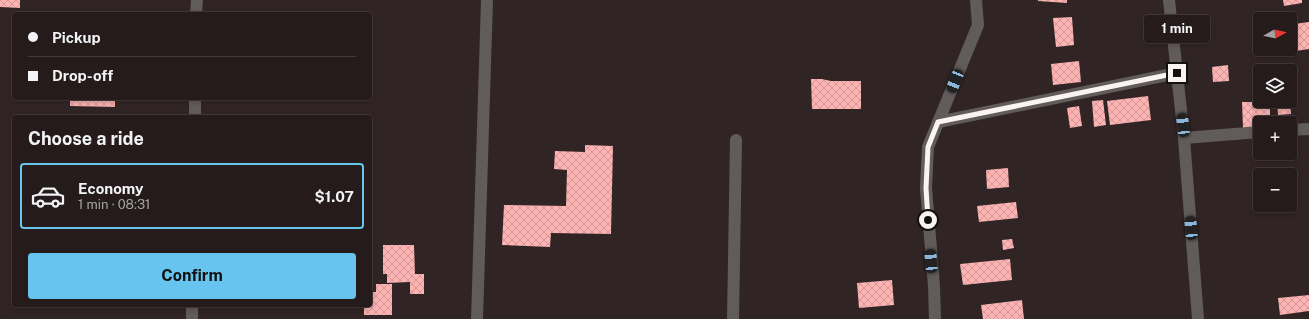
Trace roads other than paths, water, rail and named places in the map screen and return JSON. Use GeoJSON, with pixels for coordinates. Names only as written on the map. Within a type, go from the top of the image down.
{"type":"FeatureCollection","features":[{"type":"Feature","properties":{"kind":"street"},"geometry":{"type":"LineString","coordinates":[[196,12],[197,0]]}},
{"type":"Feature","properties":{"kind":"street"},"geometry":{"type":"LineString","coordinates":[[477,319],[488,0]]}},
{"type":"Feature","properties":{"kind":"street"},"geometry":{"type":"LineString","coordinates":[[935,319],[934,286],[926,188],[928,147],[978,25],[976,0]]}},
{"type":"Feature","properties":{"kind":"street"},"geometry":{"type":"LineString","coordinates":[[1169,0],[1184,138],[1198,319]]}},
{"type":"Feature","properties":{"kind":"street"},"geometry":{"type":"LineString","coordinates":[[938,122],[1177,73]]}},
{"type":"Feature","properties":{"kind":"street"},"geometry":{"type":"LineString","coordinates":[[195,100],[195,115]]}},
{"type":"Feature","properties":{"kind":"street"},"geometry":{"type":"LineString","coordinates":[[1297,130],[1309,129]]}},
{"type":"Feature","properties":{"kind":"street"},"geometry":{"type":"LineString","coordinates":[[1184,138],[1253,133]]}},
{"type":"Feature","properties":{"kind":"street"},"geometry":{"type":"LineString","coordinates":[[733,319],[736,140]]}},
{"type":"Feature","properties":{"kind":"street"},"geometry":{"type":"LineString","coordinates":[[192,307],[192,319]]}}]}
